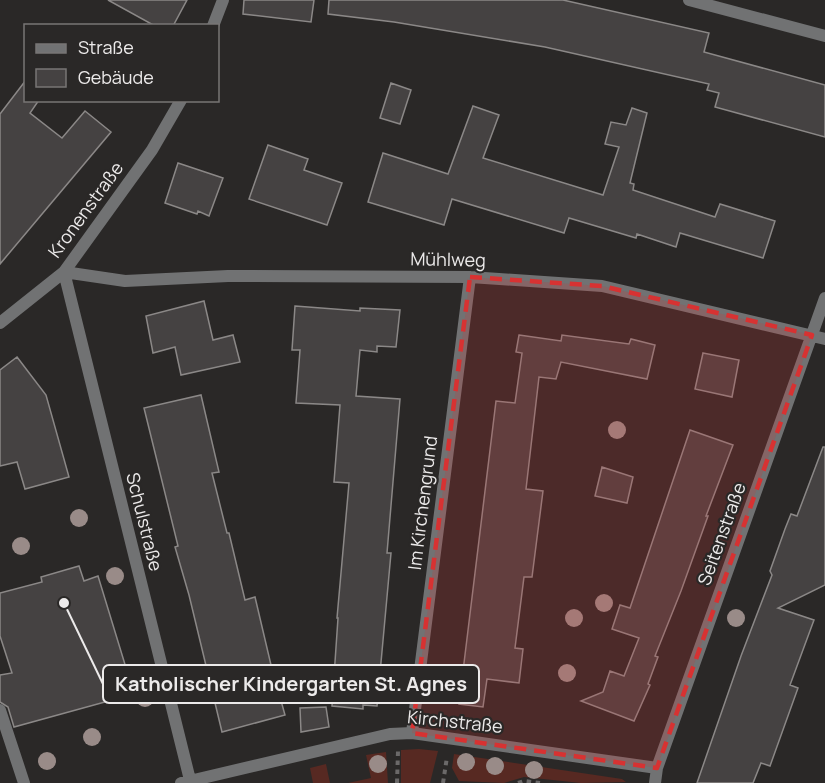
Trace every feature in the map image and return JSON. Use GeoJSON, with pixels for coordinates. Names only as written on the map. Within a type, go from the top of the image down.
{"type":"FeatureCollection","features":[{"type":"Feature","properties":{"kind":"street"},"geometry":{"type":"LineString","coordinates":[[214,24],[224,0]]}},
{"type":"Feature","properties":{"kind":"street"},"geometry":{"type":"LineString","coordinates":[[689,0],[825,36]]}},
{"type":"Feature","properties":{"kind":"street","name":"Kronenstraße"},"geometry":{"type":"LineString","coordinates":[[0,323],[64,272],[152,150],[180,102]]}},
{"type":"Feature","properties":{"kind":"street","name":"Mühlweg"},"geometry":{"type":"LineString","coordinates":[[64,272],[126,281],[228,276],[470,277],[602,286],[825,339]]}},
{"type":"Feature","properties":{"kind":"street","name":"Schulstraße"},"geometry":{"type":"LineString","coordinates":[[64,272],[186,782]]}},
{"type":"Feature","properties":{"kind":"street","name":"Im Kirchengrund"},"geometry":{"type":"LineString","coordinates":[[412,733],[470,277]]}},
{"type":"Feature","properties":{"kind":"street","name":"Seitenstraße"},"geometry":{"type":"LineString","coordinates":[[655,783],[657,768],[825,298]]}},
{"type":"Feature","properties":{"kind":"street"},"geometry":{"type":"LineString","coordinates":[[0,710],[24,783]]}},
{"type":"Feature","properties":{"kind":"street","name":"Kirchstraße"},"geometry":{"type":"LineString","coordinates":[[186,782],[390,734],[412,733],[657,768]]}},
{"type":"Feature","properties":{"kind":"path"},"geometry":{"type":"LineString","coordinates":[[397,783],[395,748],[406,748]]}},
{"type":"Feature","properties":{"kind":"path"},"geometry":{"type":"LineString","coordinates":[[443,783],[448,751]]}},
{"type":"Feature","properties":{"kind":"path"},"geometry":{"type":"LineString","coordinates":[[518,783],[524,781],[540,783]]}},
{"type":"Feature","properties":{"kind":"highlighted area"},"geometry":{"type":"Polygon","coordinates":[[[470,277],[602,286],[812,335],[657,768],[412,733],[470,277]]]}},
{"type":"Feature","properties":{"kind":"shaded area"},"geometry":{"type":"Polygon","coordinates":[[[401,750],[438,751],[430,783],[401,783],[401,750]]]}},
{"type":"Feature","properties":{"kind":"shaded area"},"geometry":{"type":"Polygon","coordinates":[[[386,752],[388,783],[348,783],[371,778],[366,755],[386,752]]]}},
{"type":"Feature","properties":{"kind":"shaded area"},"geometry":{"type":"Polygon","coordinates":[[[454,754],[622,779],[626,782],[581,783],[524,777],[504,783],[459,781],[452,768],[454,754]]]}},
{"type":"Feature","properties":{"kind":"shaded area"},"geometry":{"type":"Polygon","coordinates":[[[326,764],[330,783],[313,783],[310,768],[326,764]]]}},
{"type":"Feature","properties":{"kind":"building"},"geometry":{"type":"Polygon","coordinates":[[[108,0],[187,0],[174,24],[151,24],[108,0]]]}},
{"type":"Feature","properties":{"kind":"building"},"geometry":{"type":"Polygon","coordinates":[[[244,0],[314,0],[311,22],[243,14],[244,0]]]}},
{"type":"Feature","properties":{"kind":"building"},"geometry":{"type":"Polygon","coordinates":[[[329,0],[563,0],[709,33],[704,52],[825,85],[825,137],[715,107],[719,93],[707,90],[709,84],[545,47],[394,22],[328,14],[329,0]]]}},
{"type":"Feature","properties":{"kind":"building"},"geometry":{"type":"Polygon","coordinates":[[[24,83],[24,102],[38,102],[30,113],[62,138],[85,111],[111,132],[0,264],[0,114],[24,83]]]}},
{"type":"Feature","properties":{"kind":"building"},"geometry":{"type":"Polygon","coordinates":[[[391,83],[411,90],[400,124],[380,118],[391,83]]]}},
{"type":"Feature","properties":{"kind":"building"},"geometry":{"type":"Polygon","coordinates":[[[473,106],[499,115],[483,158],[603,195],[619,147],[605,144],[611,122],[626,125],[632,108],[647,113],[630,183],[634,184],[633,190],[715,217],[720,204],[775,221],[763,258],[680,233],[676,247],[637,234],[636,238],[569,218],[564,233],[452,199],[444,225],[368,202],[383,153],[448,174],[473,106]]]}},
{"type":"Feature","properties":{"kind":"building"},"geometry":{"type":"Polygon","coordinates":[[[268,145],[308,159],[304,170],[342,183],[327,225],[249,199],[268,145]]]}},
{"type":"Feature","properties":{"kind":"building"},"geometry":{"type":"Polygon","coordinates":[[[178,163],[223,178],[209,216],[165,203],[178,163]]]}},
{"type":"Feature","properties":{"kind":"building"},"geometry":{"type":"Polygon","coordinates":[[[204,301],[213,340],[233,335],[240,362],[181,375],[175,347],[153,353],[146,316],[204,301]]]}},
{"type":"Feature","properties":{"kind":"building"},"geometry":{"type":"Polygon","coordinates":[[[295,306],[360,311],[360,308],[400,310],[396,347],[377,346],[377,352],[360,350],[356,396],[400,399],[387,553],[391,553],[377,706],[363,705],[363,709],[332,706],[349,483],[334,482],[340,405],[296,403],[300,350],[292,350],[295,306]]]}},
{"type":"Feature","properties":{"kind":"building"},"geometry":{"type":"Polygon","coordinates":[[[519,335],[561,341],[562,335],[629,344],[631,339],[655,345],[647,379],[561,362],[556,379],[539,377],[526,489],[543,491],[532,577],[524,577],[515,648],[523,649],[519,683],[487,679],[483,707],[459,704],[496,401],[515,403],[522,353],[516,352],[519,335]]]}},
{"type":"Feature","properties":{"kind":"building"},"geometry":{"type":"Polygon","coordinates":[[[703,353],[739,360],[732,397],[695,389],[703,353]]]}},
{"type":"Feature","properties":{"kind":"building"},"geometry":{"type":"Polygon","coordinates":[[[17,357],[46,395],[69,477],[25,489],[17,462],[0,466],[0,370],[17,357]]]}},
{"type":"Feature","properties":{"kind":"building"},"geometry":{"type":"Polygon","coordinates":[[[201,395],[219,472],[212,473],[227,533],[229,533],[245,600],[255,597],[285,715],[222,732],[175,547],[178,546],[144,408],[201,395]]]}},
{"type":"Feature","properties":{"kind":"building"},"geometry":{"type":"Polygon","coordinates":[[[690,430],[733,445],[681,591],[655,656],[658,657],[648,684],[650,685],[634,721],[581,701],[603,692],[610,671],[624,676],[639,638],[612,629],[620,605],[630,608],[690,430]]]}},
{"type":"Feature","properties":{"kind":"building"},"geometry":{"type":"Polygon","coordinates":[[[823,447],[825,447],[825,585],[778,608],[814,620],[790,685],[798,688],[770,766],[761,763],[753,783],[697,783],[772,575],[770,571],[785,529],[791,514],[797,516],[823,447]]]}},
{"type":"Feature","properties":{"kind":"building"},"geometry":{"type":"Polygon","coordinates":[[[602,467],[633,477],[627,503],[595,496],[602,467]]]}},
{"type":"Feature","properties":{"kind":"building"},"geometry":{"type":"Polygon","coordinates":[[[79,566],[84,581],[98,576],[134,694],[14,727],[8,707],[0,702],[0,675],[12,673],[0,636],[0,593],[42,582],[41,577],[79,566]]]}},
{"type":"Feature","properties":{"kind":"building"},"geometry":{"type":"Polygon","coordinates":[[[326,707],[329,727],[301,732],[300,708],[326,707]]]}},
{"type":"Feature","properties":{"kind":"place","name":"Katholischer Kindergarten St. Agnes"},"geometry":{"type":"Point","coordinates":[64,603]}}]}
